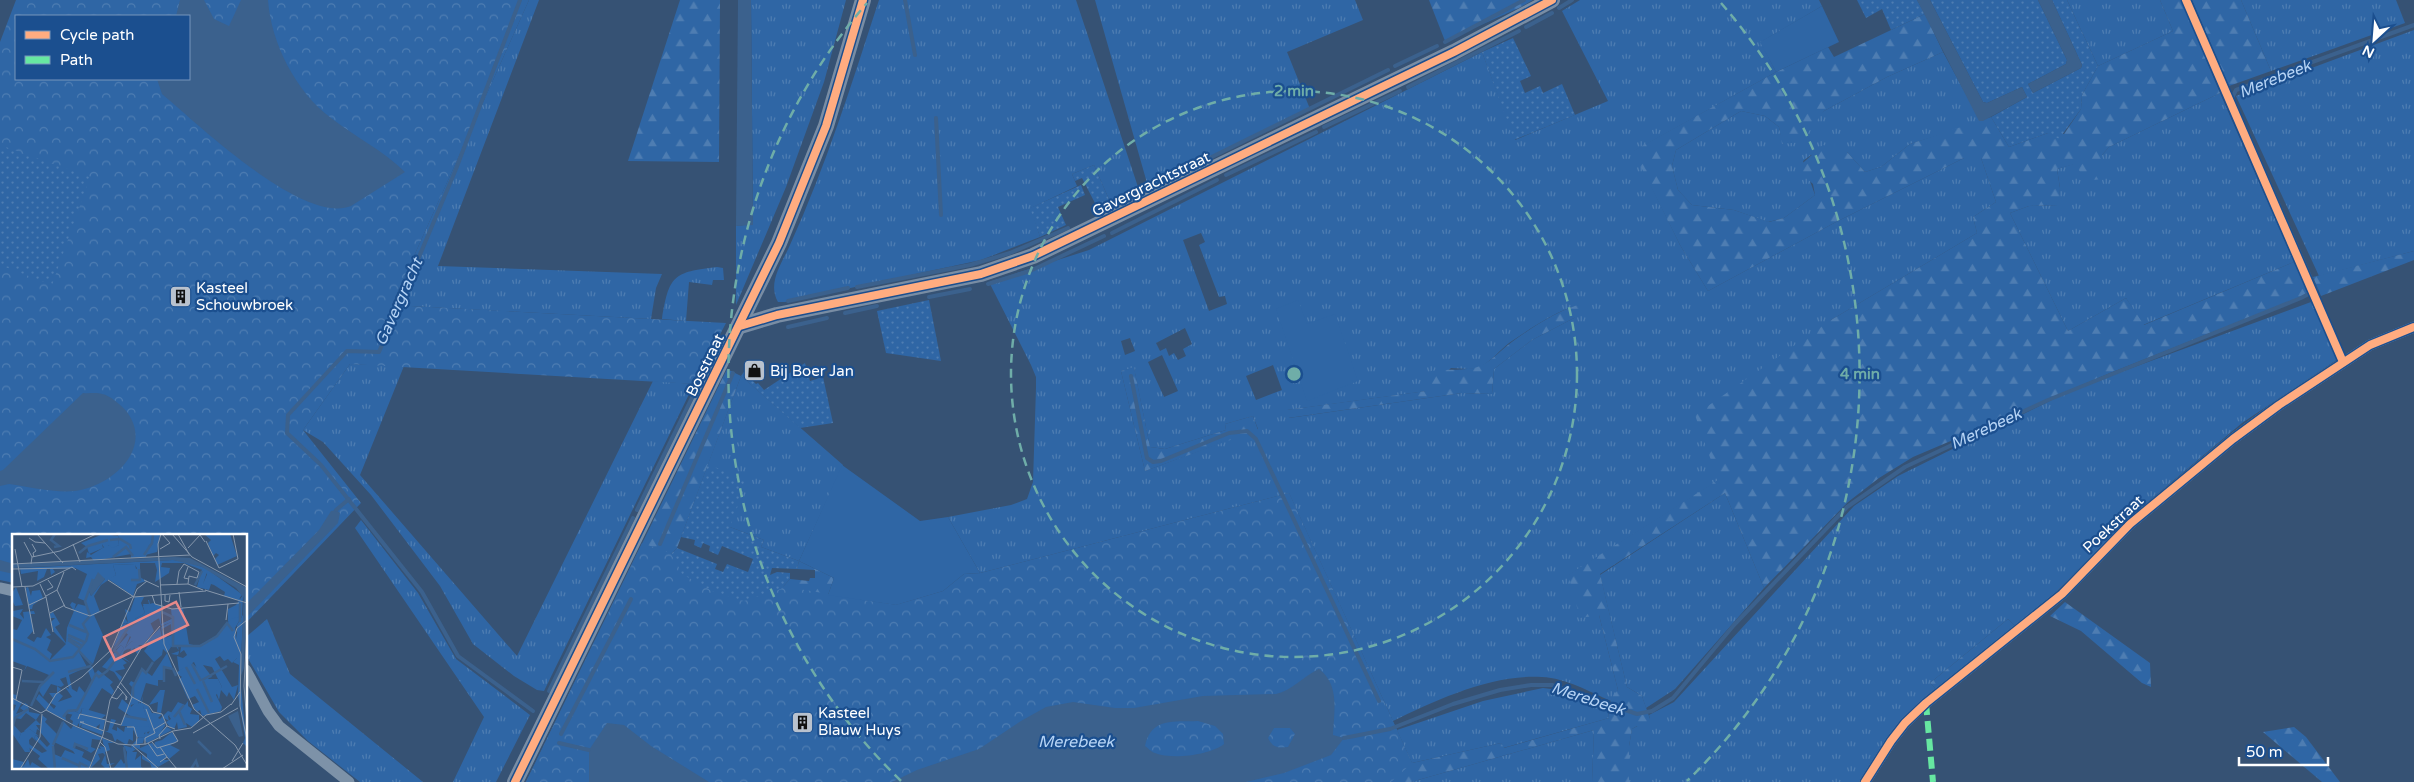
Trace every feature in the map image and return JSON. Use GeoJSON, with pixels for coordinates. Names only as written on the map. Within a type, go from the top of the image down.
{"type":"FeatureCollection","features":[{"type":"Feature","properties":{"kind":"street","name":"Bosstraat"},"geometry":{"type":"LineString","coordinates":[[515,782],[779,243],[810,170],[831,108],[863,0]]}},
{"type":"Feature","properties":{"kind":"street","name":"Gavergrachtstraat"},"geometry":{"type":"LineString","coordinates":[[740,326],[777,315],[980,274],[1033,256],[1446,56],[1552,0]]}},
{"type":"Feature","properties":{"kind":"street","name":"Poekstraat"},"geometry":{"type":"LineString","coordinates":[[1865,782],[1890,741],[1905,723],[1926,703],[2062,594],[2130,524],[2233,439],[2279,405],[2370,345],[2414,327]]}},
{"type":"Feature","properties":{"kind":"street"},"geometry":{"type":"LineString","coordinates":[[248,674],[268,711],[279,726],[349,782]]}},
{"type":"Feature","properties":{"kind":"green space"},"geometry":{"type":"Polygon","coordinates":[[[16,0],[529,0],[392,305],[726,323],[694,384],[350,364],[303,430],[361,503],[248,621],[248,534],[12,534],[12,583],[0,580],[0,42],[16,0]]]}},
{"type":"Feature","properties":{"kind":"green space"},"geometry":{"type":"Polygon","coordinates":[[[529,0],[539,0],[438,266],[662,274],[656,288],[651,319],[392,305],[529,0]]]}},
{"type":"Feature","properties":{"kind":"green space"},"geometry":{"type":"Polygon","coordinates":[[[680,0],[720,0],[719,162],[628,161],[680,0]]]}},
{"type":"Feature","properties":{"kind":"green space"},"geometry":{"type":"Polygon","coordinates":[[[751,0],[846,0],[824,82],[786,187],[736,305],[736,226],[753,224],[751,0]]]}},
{"type":"Feature","properties":{"kind":"green space"},"geometry":{"type":"Polygon","coordinates":[[[879,0],[1076,0],[1140,193],[1111,204],[1094,165],[1072,174],[1077,186],[1031,208],[1040,237],[981,260],[778,302],[774,288],[777,273],[827,155],[879,0]]]}},
{"type":"Feature","properties":{"kind":"green space"},"geometry":{"type":"Polygon","coordinates":[[[1095,0],[1355,0],[1363,20],[1287,52],[1310,109],[1149,190],[1095,0]]]}},
{"type":"Feature","properties":{"kind":"green space"},"geometry":{"type":"Polygon","coordinates":[[[1429,0],[1533,0],[1445,41],[1429,0]]]}},
{"type":"Feature","properties":{"kind":"green space"},"geometry":{"type":"Polygon","coordinates":[[[1580,0],[1819,0],[1822,6],[1761,42],[1776,72],[1634,151],[1680,245],[1708,291],[1836,222],[1964,158],[1981,158],[1996,202],[1973,217],[1977,233],[1831,320],[1719,480],[1569,575],[1599,615],[1618,690],[1611,701],[1560,680],[1542,677],[1523,677],[1484,684],[1465,690],[1393,721],[1289,493],[980,573],[948,517],[1011,505],[1027,499],[1033,482],[1036,388],[1036,377],[1031,365],[989,282],[1089,250],[1482,52],[1515,140],[1608,101],[1562,11],[1580,0]],[[1201,233],[1183,240],[1209,311],[1227,304],[1225,296],[1219,297],[1199,245],[1205,242],[1201,233]],[[1582,305],[1564,310],[1544,320],[1509,343],[1482,366],[1471,369],[1451,368],[1427,391],[1287,410],[1289,418],[1462,393],[1492,394],[1494,369],[1532,340],[1574,318],[1582,305]],[[1185,328],[1156,343],[1160,351],[1166,348],[1169,356],[1174,353],[1178,360],[1186,356],[1183,349],[1192,344],[1185,328]],[[1130,338],[1121,341],[1125,355],[1135,351],[1130,338]],[[1162,355],[1148,362],[1164,397],[1178,391],[1162,355]],[[1273,365],[1246,376],[1256,400],[1282,390],[1273,365]],[[1134,368],[1121,371],[1145,471],[1258,429],[1253,416],[1225,424],[1226,430],[1165,449],[1150,447],[1134,368]]]}},
{"type":"Feature","properties":{"kind":"green space"},"geometry":{"type":"Polygon","coordinates":[[[1857,0],[1917,0],[1925,14],[1891,30],[1882,9],[1866,18],[1857,0]]]}},
{"type":"Feature","properties":{"kind":"green space"},"geometry":{"type":"Polygon","coordinates":[[[1930,0],[2038,0],[2067,60],[2066,64],[2028,84],[2033,93],[2081,68],[2082,65],[2052,0],[2067,0],[2098,66],[2082,95],[2081,109],[2059,139],[2048,133],[2009,147],[1991,117],[2027,97],[2022,87],[1987,103],[1983,102],[1930,0]]]}},
{"type":"Feature","properties":{"kind":"green space"},"geometry":{"type":"Polygon","coordinates":[[[2067,0],[2160,0],[2173,31],[2098,66],[2067,0]]]}},
{"type":"Feature","properties":{"kind":"green space"},"geometry":{"type":"Polygon","coordinates":[[[2160,0],[2181,0],[2220,93],[2109,147],[2102,155],[2104,173],[2101,179],[2096,180],[2085,177],[2075,164],[2057,169],[2060,188],[2059,205],[2029,206],[2010,213],[2068,331],[2126,298],[2144,325],[2294,262],[2308,294],[2110,373],[1913,457],[1879,478],[1848,502],[1764,588],[1725,493],[1600,574],[1627,687],[1642,696],[1650,719],[1646,730],[1637,726],[1632,729],[1629,746],[1629,782],[1592,782],[1594,730],[1411,782],[1246,782],[926,640],[844,598],[896,605],[1289,493],[1412,763],[1501,743],[1504,748],[1609,718],[1610,703],[1618,690],[1599,615],[1580,618],[1568,575],[1718,480],[1695,415],[1831,320],[1977,233],[1973,217],[1996,202],[1981,158],[1964,158],[1836,222],[1708,291],[1680,245],[1633,151],[1776,72],[1828,47],[1834,57],[1925,14],[1943,52],[1887,77],[1824,111],[1801,142],[1782,144],[1779,127],[1765,116],[1741,111],[1676,150],[1672,166],[1678,190],[1692,205],[1734,210],[1769,222],[1784,218],[1815,195],[1813,184],[1796,169],[1823,145],[1847,152],[1865,172],[1881,167],[1910,144],[1991,117],[2009,147],[2048,133],[2064,134],[2081,109],[2082,95],[2098,66],[2173,31],[2160,0]]]}},
{"type":"Feature","properties":{"kind":"green space"},"geometry":{"type":"Polygon","coordinates":[[[2192,0],[2241,0],[2271,71],[2229,86],[2192,0]]]}},
{"type":"Feature","properties":{"kind":"green space"},"geometry":{"type":"Polygon","coordinates":[[[2241,0],[2396,0],[2405,23],[2271,71],[2241,0]]]}},
{"type":"Feature","properties":{"kind":"green space"},"geometry":{"type":"Polygon","coordinates":[[[1822,6],[1839,42],[1776,72],[1760,42],[1822,6]]]}},
{"type":"Feature","properties":{"kind":"green space"},"geometry":{"type":"Polygon","coordinates":[[[2414,30],[2414,251],[2319,276],[2236,96],[2414,30]]]}},
{"type":"Feature","properties":{"kind":"green space"},"geometry":{"type":"Polygon","coordinates":[[[1513,38],[1531,76],[1520,81],[1525,93],[1540,86],[1543,93],[1562,84],[1575,115],[1514,140],[1482,52],[1513,38]]]}},
{"type":"Feature","properties":{"kind":"green space"},"geometry":{"type":"Polygon","coordinates":[[[1943,52],[1981,122],[1910,144],[1881,167],[1865,172],[1847,152],[1811,155],[1803,161],[1815,195],[1784,218],[1768,222],[1734,210],[1692,205],[1678,190],[1672,166],[1676,150],[1741,111],[1765,116],[1779,127],[1783,144],[1824,111],[1887,77],[1943,52]]]}},
{"type":"Feature","properties":{"kind":"green space"},"geometry":{"type":"Polygon","coordinates":[[[2220,93],[2294,262],[2143,325],[2126,298],[2068,331],[2010,213],[2029,206],[2058,205],[2060,188],[2057,169],[2102,155],[2109,147],[2220,93]]]}},
{"type":"Feature","properties":{"kind":"green space"},"geometry":{"type":"Polygon","coordinates":[[[0,145],[90,177],[52,285],[0,265],[0,145]]]}},
{"type":"Feature","properties":{"kind":"green space"},"geometry":{"type":"Polygon","coordinates":[[[1094,165],[1111,204],[1098,209],[1082,178],[1075,181],[1072,174],[1094,165]]]}},
{"type":"Feature","properties":{"kind":"green space"},"geometry":{"type":"Polygon","coordinates":[[[1081,185],[1085,195],[1058,207],[1066,225],[1040,237],[1030,208],[1081,185]]]}},
{"type":"Feature","properties":{"kind":"green space"},"geometry":{"type":"Polygon","coordinates":[[[2414,251],[2414,260],[2321,296],[2313,277],[2414,251]]]}},
{"type":"Feature","properties":{"kind":"green space"},"geometry":{"type":"Polygon","coordinates":[[[717,267],[723,268],[724,280],[713,280],[712,285],[689,282],[686,321],[662,319],[667,293],[676,279],[682,274],[691,271],[717,267]]]}},
{"type":"Feature","properties":{"kind":"green space"},"geometry":{"type":"Polygon","coordinates":[[[929,300],[941,361],[886,353],[877,311],[929,300]]]}},
{"type":"Feature","properties":{"kind":"green space"},"geometry":{"type":"Polygon","coordinates":[[[1298,300],[1307,324],[1335,314],[1358,381],[1307,401],[1276,309],[1298,300]]]}},
{"type":"Feature","properties":{"kind":"green space"},"geometry":{"type":"Polygon","coordinates":[[[2311,302],[2338,359],[2242,423],[2131,516],[2055,593],[2016,627],[2008,619],[1930,683],[1936,689],[1861,782],[1629,782],[1629,746],[1632,729],[1650,719],[1649,715],[1674,702],[1854,506],[1898,476],[2072,390],[2311,302]]]}},
{"type":"Feature","properties":{"kind":"green space"},"geometry":{"type":"Polygon","coordinates":[[[1582,304],[1583,311],[1574,318],[1532,340],[1494,369],[1492,394],[1462,393],[1288,418],[1286,410],[1426,391],[1425,380],[1431,371],[1476,368],[1543,321],[1582,304]]]}},
{"type":"Feature","properties":{"kind":"green space"},"geometry":{"type":"Polygon","coordinates":[[[805,363],[810,381],[823,377],[833,423],[800,428],[741,376],[744,372],[764,390],[805,363]]]}},
{"type":"Feature","properties":{"kind":"green space"},"geometry":{"type":"Polygon","coordinates":[[[350,364],[404,366],[360,475],[517,656],[653,381],[694,384],[544,691],[537,690],[514,676],[473,644],[440,586],[371,495],[323,442],[303,430],[350,364]]]}},
{"type":"Feature","properties":{"kind":"green space"},"geometry":{"type":"Polygon","coordinates":[[[1134,367],[1150,447],[1165,449],[1226,430],[1225,424],[1253,416],[1258,430],[1145,471],[1121,371],[1134,367]]]}},
{"type":"Feature","properties":{"kind":"green space"},"geometry":{"type":"Polygon","coordinates":[[[727,369],[741,376],[677,548],[671,554],[682,574],[781,589],[790,579],[809,581],[810,578],[815,578],[815,570],[797,569],[799,561],[834,578],[828,595],[526,782],[727,369]]]}},
{"type":"Feature","properties":{"kind":"green space"},"geometry":{"type":"Polygon","coordinates":[[[741,376],[843,465],[799,561],[761,547],[764,540],[730,527],[708,464],[741,376]]]}},
{"type":"Feature","properties":{"kind":"green space"},"geometry":{"type":"Polygon","coordinates":[[[708,464],[747,481],[730,527],[764,540],[761,547],[799,561],[797,569],[772,568],[770,575],[777,572],[790,573],[790,579],[781,589],[744,601],[714,592],[682,574],[671,554],[677,548],[717,564],[715,569],[723,572],[727,564],[748,572],[753,559],[722,546],[718,555],[709,551],[710,546],[703,543],[701,548],[694,545],[695,540],[681,537],[708,464]]]}},
{"type":"Feature","properties":{"kind":"green space"},"geometry":{"type":"Polygon","coordinates":[[[842,465],[920,521],[948,517],[980,573],[964,574],[943,591],[896,605],[828,595],[834,578],[799,561],[842,465]]]}},
{"type":"Feature","properties":{"kind":"green space"},"geometry":{"type":"Polygon","coordinates":[[[1289,493],[1412,763],[1391,782],[526,782],[642,543],[719,571],[774,585],[896,605],[943,591],[964,574],[980,573],[1289,493]]]}},
{"type":"Feature","properties":{"kind":"green space"},"geometry":{"type":"Polygon","coordinates":[[[1725,493],[1764,588],[1675,689],[1646,708],[1642,696],[1627,687],[1600,575],[1725,493]]]}},
{"type":"Feature","properties":{"kind":"green space"},"geometry":{"type":"Polygon","coordinates":[[[361,520],[418,593],[456,659],[530,715],[496,782],[453,782],[484,717],[355,528],[361,520]]]}},
{"type":"Feature","properties":{"kind":"green space"},"geometry":{"type":"Polygon","coordinates":[[[2065,602],[2150,663],[2151,687],[2142,683],[2081,631],[2050,616],[2065,602]]]}},
{"type":"Feature","properties":{"kind":"green space"},"geometry":{"type":"Polygon","coordinates":[[[267,619],[290,674],[423,782],[360,782],[308,741],[279,712],[248,658],[248,635],[267,619]]]}},
{"type":"Feature","properties":{"kind":"green space"},"geometry":{"type":"Polygon","coordinates":[[[2008,619],[2016,627],[1936,689],[1930,683],[2008,619]]]}},
{"type":"Feature","properties":{"kind":"green space"},"geometry":{"type":"Polygon","coordinates":[[[1543,688],[1558,690],[1608,709],[1609,718],[1503,748],[1501,743],[1412,763],[1397,730],[1483,701],[1543,688]]]}},
{"type":"Feature","properties":{"kind":"green space"},"geometry":{"type":"Polygon","coordinates":[[[2294,727],[2306,737],[2340,782],[2322,782],[2263,732],[2294,727]]]}},
{"type":"Feature","properties":{"kind":"green space"},"geometry":{"type":"Polygon","coordinates":[[[1594,730],[1592,782],[1411,782],[1594,730]]]}},
{"type":"Feature","properties":{"kind":"water"},"geometry":{"type":"Polygon","coordinates":[[[180,0],[204,0],[214,19],[229,26],[241,0],[268,0],[274,33],[280,49],[296,81],[307,95],[331,118],[388,157],[405,172],[351,206],[331,208],[306,201],[252,169],[162,94],[157,80],[190,80],[190,15],[176,15],[180,0]]]}},
{"type":"Feature","properties":{"kind":"water"},"geometry":{"type":"Polygon","coordinates":[[[738,0],[751,0],[753,225],[736,226],[738,0]]]}},
{"type":"Feature","properties":{"kind":"water"},"geometry":{"type":"Polygon","coordinates":[[[1917,0],[1930,0],[1983,102],[1987,103],[2022,87],[2027,97],[1983,121],[1979,121],[1917,0]]]}},
{"type":"Feature","properties":{"kind":"water"},"geometry":{"type":"Polygon","coordinates":[[[2038,0],[2052,0],[2082,65],[2081,68],[2033,93],[2028,84],[2066,64],[2067,60],[2038,0]]]}},
{"type":"Feature","properties":{"kind":"water"},"geometry":{"type":"Polygon","coordinates":[[[83,393],[97,393],[109,396],[127,412],[134,426],[135,439],[132,452],[125,464],[103,482],[75,491],[50,490],[9,484],[0,486],[0,471],[83,393]]]}},
{"type":"Feature","properties":{"kind":"water"},"geometry":{"type":"Polygon","coordinates":[[[336,510],[340,513],[338,523],[248,616],[248,602],[319,530],[331,511],[336,510]]]}},
{"type":"Feature","properties":{"kind":"water"},"geometry":{"type":"Polygon","coordinates":[[[0,560],[12,563],[12,574],[0,571],[0,560]]]}},
{"type":"Feature","properties":{"kind":"water","name":"Merebeek"},"geometry":{"type":"Polygon","coordinates":[[[1319,669],[1326,675],[1330,683],[1335,708],[1333,735],[1344,738],[1331,755],[1284,773],[1246,782],[892,782],[917,770],[979,749],[1046,707],[1073,702],[1115,708],[1134,708],[1203,696],[1276,694],[1287,690],[1319,669]],[[1198,721],[1165,723],[1158,726],[1148,737],[1145,746],[1162,755],[1181,756],[1200,754],[1224,744],[1223,734],[1215,726],[1198,721]],[[1274,728],[1268,738],[1272,744],[1276,747],[1288,747],[1295,734],[1290,728],[1274,728]]]}},
{"type":"Feature","properties":{"kind":"water"},"geometry":{"type":"Polygon","coordinates":[[[607,723],[624,725],[651,746],[709,782],[589,782],[589,750],[607,723]]]}},
{"type":"Feature","properties":{"kind":"waterway","name":"Gavergracht"},"geometry":{"type":"LineString","coordinates":[[520,0],[456,169],[379,352],[347,351],[288,415],[287,433],[321,465],[422,592],[458,656],[533,711]]}},
{"type":"Feature","properties":{"kind":"waterway"},"geometry":{"type":"LineString","coordinates":[[905,0],[915,55]]}},
{"type":"Feature","properties":{"kind":"waterway"},"geometry":{"type":"LineString","coordinates":[[1445,42],[1524,0]]}},
{"type":"Feature","properties":{"kind":"waterway"},"geometry":{"type":"LineString","coordinates":[[1559,8],[1572,0]]}},
{"type":"Feature","properties":{"kind":"waterway"},"geometry":{"type":"LineString","coordinates":[[1526,27],[1552,13]]}},
{"type":"Feature","properties":{"kind":"waterway","name":"Merebeek"},"geometry":{"type":"LineString","coordinates":[[1344,738],[1390,729],[1453,704],[1500,690],[1531,685],[1552,685],[1637,714],[1652,711],[1673,698],[1734,625],[1847,507],[1905,467],[2048,400],[2301,298],[2316,290],[2232,98],[2236,90],[2414,25]]}},
{"type":"Feature","properties":{"kind":"waterway"},"geometry":{"type":"LineString","coordinates":[[1408,87],[1519,31]]}},
{"type":"Feature","properties":{"kind":"waterway"},"geometry":{"type":"LineString","coordinates":[[1395,66],[1437,46]]}},
{"type":"Feature","properties":{"kind":"waterway"},"geometry":{"type":"LineString","coordinates":[[1161,182],[1388,70]]}},
{"type":"Feature","properties":{"kind":"waterway"},"geometry":{"type":"LineString","coordinates":[[1324,127],[1400,91]]}},
{"type":"Feature","properties":{"kind":"waterway"},"geometry":{"type":"LineString","coordinates":[[936,118],[941,215]]}},
{"type":"Feature","properties":{"kind":"waterway"},"geometry":{"type":"LineString","coordinates":[[1226,175],[1316,132]]}},
{"type":"Feature","properties":{"kind":"waterway"},"geometry":{"type":"LineString","coordinates":[[1112,233],[1217,180]]}},
{"type":"Feature","properties":{"kind":"waterway"},"geometry":{"type":"LineString","coordinates":[[857,287],[970,265],[1010,253],[1068,228]]}},
{"type":"Feature","properties":{"kind":"waterway"},"geometry":{"type":"LineString","coordinates":[[988,284],[1030,271],[1104,236]]}},
{"type":"Feature","properties":{"kind":"waterway"},"geometry":{"type":"LineString","coordinates":[[788,301],[848,288]]}},
{"type":"Feature","properties":{"kind":"waterway"},"geometry":{"type":"LineString","coordinates":[[929,297],[970,289]]}},
{"type":"Feature","properties":{"kind":"waterway"},"geometry":{"type":"LineString","coordinates":[[845,313],[877,306]]}},
{"type":"Feature","properties":{"kind":"waterway"},"geometry":{"type":"LineString","coordinates":[[788,327],[827,318]]}},
{"type":"Feature","properties":{"kind":"waterway"},"geometry":{"type":"LineString","coordinates":[[637,510],[709,363]]}},
{"type":"Feature","properties":{"kind":"waterway"},"geometry":{"type":"LineString","coordinates":[[660,544],[733,373]]}},
{"type":"Feature","properties":{"kind":"waterway"},"geometry":{"type":"LineString","coordinates":[[1131,376],[1147,458],[1153,462],[1161,461],[1229,433],[1247,431],[1256,439],[1379,701]]}},
{"type":"Feature","properties":{"kind":"waterway"},"geometry":{"type":"LineString","coordinates":[[336,510],[349,499]]}},
{"type":"Feature","properties":{"kind":"waterway"},"geometry":{"type":"LineString","coordinates":[[549,691],[633,518]]}},
{"type":"Feature","properties":{"kind":"waterway"},"geometry":{"type":"LineString","coordinates":[[561,734],[631,599]]}},
{"type":"Feature","properties":{"kind":"waterway","name":"Gavergracht"},"geometry":{"type":"LineString","coordinates":[[559,743],[589,750]]}},
{"type":"Feature","properties":{"kind":"marked path"},"geometry":{"type":"LineString","coordinates":[[1926,703],[1933,782]]}},
{"type":"Feature","properties":{"kind":"cycle path"},"geometry":{"type":"LineString","coordinates":[[515,782],[779,243],[826,126],[863,0]]}},
{"type":"Feature","properties":{"kind":"cycle path"},"geometry":{"type":"LineString","coordinates":[[740,326],[777,315],[981,274],[1033,256],[1454,52],[1552,0]]}},
{"type":"Feature","properties":{"kind":"cycle path"},"geometry":{"type":"LineString","coordinates":[[2186,0],[2343,362]]}},
{"type":"Feature","properties":{"kind":"cycle path"},"geometry":{"type":"LineString","coordinates":[[1865,782],[1905,723],[1926,703],[2062,594],[2130,524],[2233,439],[2279,405],[2370,345],[2414,327]]}},
{"type":"Feature","properties":{"kind":"place","name":"Kasteel Schouwbroek"},"geometry":{"type":"Point","coordinates":[180,297]}},
{"type":"Feature","properties":{"kind":"place","name":"Bij Boer Jan"},"geometry":{"type":"Point","coordinates":[754,371]}},
{"type":"Feature","properties":{"kind":"place","name":"Kasteel Blauw Huys"},"geometry":{"type":"Point","coordinates":[802,722]}}]}
